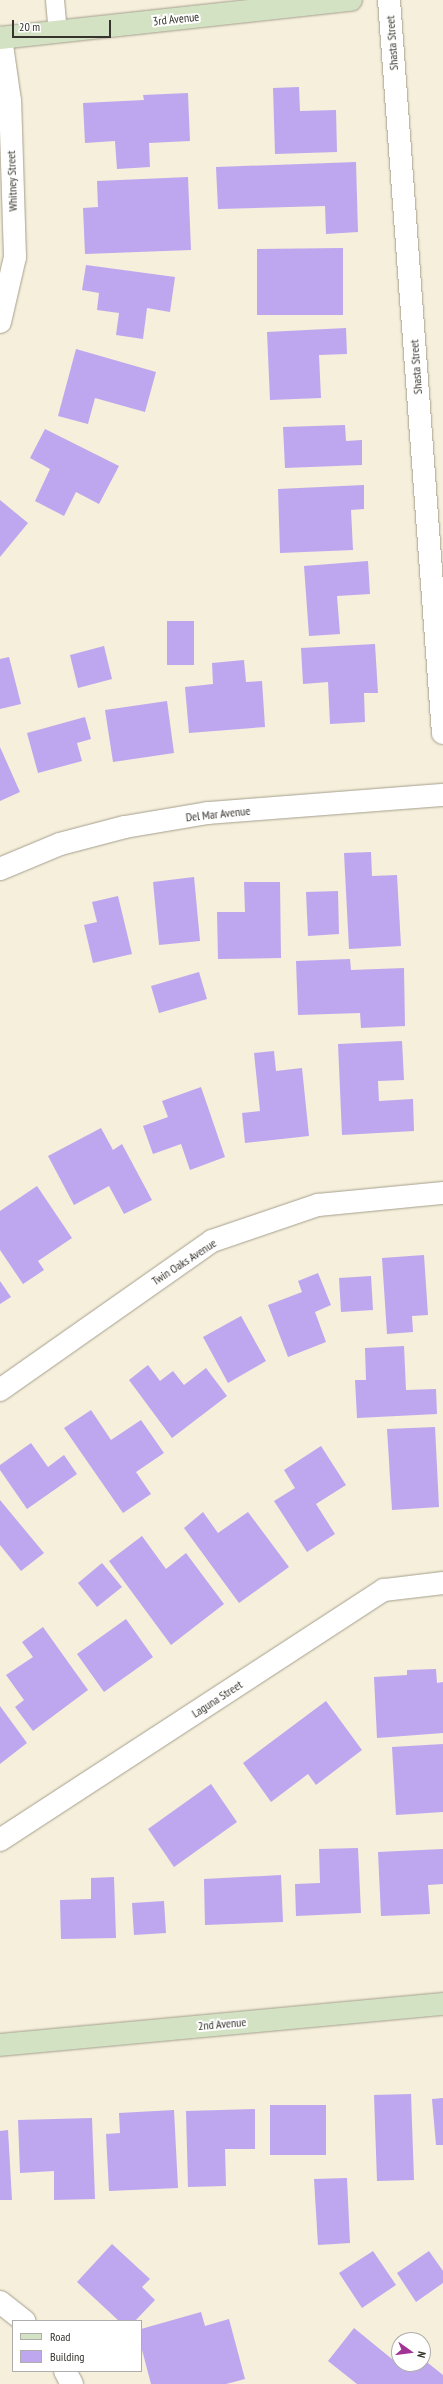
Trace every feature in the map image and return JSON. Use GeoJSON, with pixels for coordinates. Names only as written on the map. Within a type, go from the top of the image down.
{"type":"FeatureCollection","features":[{"type":"Feature","properties":{"kind":"street","name":"3rd Avenue"},"geometry":{"type":"LineString","coordinates":[[0,38],[351,0]]}},
{"type":"Feature","properties":{"kind":"street","name":"Shasta Street"},"geometry":{"type":"LineString","coordinates":[[389,0],[443,733]]}},
{"type":"Feature","properties":{"kind":"street","name":"Whitney Street"},"geometry":{"type":"LineString","coordinates":[[0,38],[10,101],[15,257],[0,322]]}},
{"type":"Feature","properties":{"kind":"street","name":"Del Mar Avenue"},"geometry":{"type":"LineString","coordinates":[[0,869],[60,844],[125,827],[208,813],[443,796]]}},
{"type":"Feature","properties":{"kind":"street","name":"Twin Oaks Avenue"},"geometry":{"type":"LineString","coordinates":[[0,1390],[212,1241],[318,1205],[443,1193]]}},
{"type":"Feature","properties":{"kind":"street","name":"Laguna Street"},"geometry":{"type":"LineString","coordinates":[[0,1840],[384,1590],[443,1583]]}},
{"type":"Feature","properties":{"kind":"street","name":"2nd Avenue"},"geometry":{"type":"LineString","coordinates":[[0,2045],[443,2004]]}},
{"type":"Feature","properties":{"kind":"street"},"geometry":{"type":"LineString","coordinates":[[0,2302],[23,2320]]}},
{"type":"Feature","properties":{"kind":"street"},"geometry":{"type":"LineString","coordinates":[[65,2372],[72,2384]]}},
{"type":"Feature","properties":{"kind":"lane"},"geometry":{"type":"LineString","coordinates":[[55,0],[58,32]]}},
{"type":"Feature","properties":{"kind":"building"},"geometry":{"type":"Polygon","coordinates":[[[299,87],[300,111],[336,110],[337,152],[275,154],[273,88],[299,87]]]}},
{"type":"Feature","properties":{"kind":"building"},"geometry":{"type":"Polygon","coordinates":[[[188,93],[190,141],[149,143],[150,167],[117,169],[115,141],[85,143],[83,103],[144,100],[143,95],[188,93]]]}},
{"type":"Feature","properties":{"kind":"building"},"geometry":{"type":"Polygon","coordinates":[[[356,162],[358,232],[326,234],[325,206],[218,209],[216,167],[356,162]]]}},
{"type":"Feature","properties":{"kind":"building"},"geometry":{"type":"Polygon","coordinates":[[[188,177],[191,250],[85,254],[83,208],[98,207],[97,181],[188,177]]]}},
{"type":"Feature","properties":{"kind":"building"},"geometry":{"type":"Polygon","coordinates":[[[343,248],[343,315],[257,315],[257,249],[343,248]]]}},
{"type":"Feature","properties":{"kind":"building"},"geometry":{"type":"Polygon","coordinates":[[[86,265],[175,277],[170,312],[147,308],[143,339],[116,335],[119,313],[97,310],[99,293],[82,290],[86,265]]]}},
{"type":"Feature","properties":{"kind":"building"},"geometry":{"type":"Polygon","coordinates":[[[346,328],[347,354],[319,355],[321,398],[270,400],[267,332],[346,328]]]}},
{"type":"Feature","properties":{"kind":"building"},"geometry":{"type":"Polygon","coordinates":[[[76,349],[156,372],[145,412],[95,398],[88,424],[58,416],[76,349]]]}},
{"type":"Feature","properties":{"kind":"building"},"geometry":{"type":"Polygon","coordinates":[[[345,425],[346,441],[362,440],[362,465],[285,468],[283,427],[345,425]]]}},
{"type":"Feature","properties":{"kind":"building"},"geometry":{"type":"Polygon","coordinates":[[[45,429],[119,466],[99,504],[76,492],[64,516],[35,501],[50,469],[30,458],[45,429]]]}},
{"type":"Feature","properties":{"kind":"building"},"geometry":{"type":"Polygon","coordinates":[[[364,485],[364,509],[351,510],[353,550],[280,553],[278,489],[364,485]]]}},
{"type":"Feature","properties":{"kind":"building"},"geometry":{"type":"Polygon","coordinates":[[[0,500],[28,523],[0,557],[0,500]]]}},
{"type":"Feature","properties":{"kind":"building"},"geometry":{"type":"Polygon","coordinates":[[[368,561],[370,594],[337,596],[340,634],[309,636],[304,566],[368,561]]]}},
{"type":"Feature","properties":{"kind":"building"},"geometry":{"type":"Polygon","coordinates":[[[167,621],[194,621],[194,665],[167,665],[167,621]]]}},
{"type":"Feature","properties":{"kind":"building"},"geometry":{"type":"Polygon","coordinates":[[[375,644],[378,693],[364,693],[365,722],[330,724],[328,682],[303,684],[301,648],[375,644]]]}},
{"type":"Feature","properties":{"kind":"building"},"geometry":{"type":"Polygon","coordinates":[[[104,646],[112,679],[78,688],[70,655],[104,646]]]}},
{"type":"Feature","properties":{"kind":"building"},"geometry":{"type":"Polygon","coordinates":[[[9,657],[21,704],[0,709],[0,659],[9,657]]]}},
{"type":"Feature","properties":{"kind":"building"},"geometry":{"type":"Polygon","coordinates":[[[244,660],[246,682],[262,681],[265,727],[189,733],[185,687],[213,684],[212,663],[244,660]]]}},
{"type":"Feature","properties":{"kind":"building"},"geometry":{"type":"Polygon","coordinates":[[[167,701],[174,753],[113,762],[105,710],[167,701]]]}},
{"type":"Feature","properties":{"kind":"building"},"geometry":{"type":"Polygon","coordinates":[[[85,717],[91,739],[77,743],[82,761],[38,773],[27,733],[85,717]]]}},
{"type":"Feature","properties":{"kind":"building"},"geometry":{"type":"Polygon","coordinates":[[[0,747],[20,792],[0,801],[0,747]]]}},
{"type":"Feature","properties":{"kind":"building"},"geometry":{"type":"Polygon","coordinates":[[[371,852],[372,876],[397,875],[401,946],[349,949],[344,853],[371,852]]]}},
{"type":"Feature","properties":{"kind":"building"},"geometry":{"type":"Polygon","coordinates":[[[194,877],[200,941],[159,945],[153,882],[194,877]]]}},
{"type":"Feature","properties":{"kind":"building"},"geometry":{"type":"Polygon","coordinates":[[[244,882],[280,882],[281,958],[218,959],[217,912],[245,912],[244,882]]]}},
{"type":"Feature","properties":{"kind":"building"},"geometry":{"type":"Polygon","coordinates":[[[338,891],[339,934],[308,936],[306,892],[338,891]]]}},
{"type":"Feature","properties":{"kind":"building"},"geometry":{"type":"Polygon","coordinates":[[[118,896],[132,954],[93,963],[84,925],[97,922],[92,902],[118,896]]]}},
{"type":"Feature","properties":{"kind":"building"},"geometry":{"type":"Polygon","coordinates":[[[350,959],[351,970],[404,968],[405,1026],[361,1028],[360,1013],[298,1015],[296,961],[350,959]]]}},
{"type":"Feature","properties":{"kind":"building"},"geometry":{"type":"Polygon","coordinates":[[[199,972],[207,999],[159,1013],[151,986],[199,972]]]}},
{"type":"Feature","properties":{"kind":"building"},"geometry":{"type":"Polygon","coordinates":[[[402,1041],[404,1080],[378,1081],[379,1101],[413,1099],[414,1131],[342,1135],[338,1044],[402,1041]]]}},
{"type":"Feature","properties":{"kind":"building"},"geometry":{"type":"Polygon","coordinates":[[[274,1051],[276,1071],[302,1068],[309,1136],[245,1143],[242,1113],[260,1111],[254,1053],[274,1051]]]}},
{"type":"Feature","properties":{"kind":"building"},"geometry":{"type":"Polygon","coordinates":[[[201,1087],[225,1157],[190,1170],[181,1144],[153,1154],[143,1126],[168,1117],[162,1101],[201,1087]]]}},
{"type":"Feature","properties":{"kind":"building"},"geometry":{"type":"Polygon","coordinates":[[[101,1128],[113,1150],[122,1144],[152,1200],[124,1214],[109,1186],[74,1205],[48,1156],[101,1128]]]}},
{"type":"Feature","properties":{"kind":"building"},"geometry":{"type":"Polygon","coordinates":[[[37,1186],[72,1238],[38,1261],[44,1270],[23,1284],[0,1250],[0,1211],[37,1186]]]}},
{"type":"Feature","properties":{"kind":"building"},"geometry":{"type":"Polygon","coordinates":[[[424,1255],[428,1315],[412,1316],[413,1332],[387,1334],[382,1258],[424,1255]]]}},
{"type":"Feature","properties":{"kind":"building"},"geometry":{"type":"Polygon","coordinates":[[[318,1273],[331,1305],[315,1312],[326,1342],[288,1357],[268,1305],[302,1292],[298,1281],[318,1273]]]}},
{"type":"Feature","properties":{"kind":"building"},"geometry":{"type":"Polygon","coordinates":[[[371,1276],[373,1310],[341,1312],[339,1278],[371,1276]]]}},
{"type":"Feature","properties":{"kind":"building"},"geometry":{"type":"Polygon","coordinates":[[[0,1281],[11,1297],[0,1304],[0,1281]]]}},
{"type":"Feature","properties":{"kind":"building"},"geometry":{"type":"Polygon","coordinates":[[[241,1316],[266,1361],[228,1383],[203,1337],[241,1316]]]}},
{"type":"Feature","properties":{"kind":"building"},"geometry":{"type":"Polygon","coordinates":[[[404,1346],[406,1390],[436,1389],[437,1414],[357,1418],[355,1380],[366,1380],[365,1348],[404,1346]]]}},
{"type":"Feature","properties":{"kind":"building"},"geometry":{"type":"Polygon","coordinates":[[[148,1365],[160,1381],[173,1371],[184,1385],[206,1368],[227,1396],[172,1438],[129,1380],[148,1365]]]}},
{"type":"Feature","properties":{"kind":"building"},"geometry":{"type":"Polygon","coordinates":[[[91,1410],[111,1440],[141,1420],[164,1453],[136,1472],[151,1494],[123,1513],[64,1428],[91,1410]]]}},
{"type":"Feature","properties":{"kind":"building"},"geometry":{"type":"Polygon","coordinates":[[[435,1427],[439,1507],[392,1510],[387,1429],[435,1427]]]}},
{"type":"Feature","properties":{"kind":"building"},"geometry":{"type":"Polygon","coordinates":[[[31,1443],[48,1467],[64,1455],[77,1474],[27,1509],[0,1470],[0,1465],[31,1443]]]}},
{"type":"Feature","properties":{"kind":"building"},"geometry":{"type":"Polygon","coordinates":[[[321,1446],[346,1485],[316,1504],[335,1534],[307,1552],[274,1501],[295,1488],[284,1470],[321,1446]]]}},
{"type":"Feature","properties":{"kind":"building"},"geometry":{"type":"Polygon","coordinates":[[[0,1500],[44,1553],[21,1571],[0,1545],[0,1500]]]}},
{"type":"Feature","properties":{"kind":"building"},"geometry":{"type":"Polygon","coordinates":[[[203,1512],[218,1533],[248,1512],[289,1567],[239,1603],[184,1528],[203,1512]]]}},
{"type":"Feature","properties":{"kind":"building"},"geometry":{"type":"Polygon","coordinates":[[[142,1536],[166,1569],[186,1553],[224,1604],[171,1645],[109,1561],[142,1536]]]}},
{"type":"Feature","properties":{"kind":"building"},"geometry":{"type":"Polygon","coordinates":[[[102,1563],[122,1587],[97,1607],[78,1583],[102,1563]]]}},
{"type":"Feature","properties":{"kind":"building"},"geometry":{"type":"Polygon","coordinates":[[[126,1619],[153,1657],[104,1692],[77,1654],[126,1619]]]}},
{"type":"Feature","properties":{"kind":"building"},"geometry":{"type":"Polygon","coordinates":[[[43,1627],[88,1690],[33,1731],[15,1707],[24,1700],[6,1675],[33,1657],[22,1642],[43,1627]]]}},
{"type":"Feature","properties":{"kind":"building"},"geometry":{"type":"Polygon","coordinates":[[[436,1669],[437,1683],[443,1682],[443,1733],[377,1738],[374,1677],[407,1675],[407,1670],[436,1669]]]}},
{"type":"Feature","properties":{"kind":"building"},"geometry":{"type":"Polygon","coordinates":[[[326,1701],[362,1750],[316,1785],[308,1774],[271,1802],[243,1763],[326,1701]]]}},
{"type":"Feature","properties":{"kind":"building"},"geometry":{"type":"Polygon","coordinates":[[[0,1706],[27,1743],[0,1764],[0,1706]]]}},
{"type":"Feature","properties":{"kind":"building"},"geometry":{"type":"Polygon","coordinates":[[[443,1744],[443,1812],[396,1815],[392,1747],[443,1744]]]}},
{"type":"Feature","properties":{"kind":"building"},"geometry":{"type":"Polygon","coordinates":[[[211,1784],[237,1822],[174,1867],[148,1829],[211,1784]]]}},
{"type":"Feature","properties":{"kind":"building"},"geometry":{"type":"Polygon","coordinates":[[[358,1848],[361,1913],[296,1916],[295,1884],[320,1883],[319,1849],[358,1848]]]}},
{"type":"Feature","properties":{"kind":"building"},"geometry":{"type":"Polygon","coordinates":[[[443,1849],[443,1884],[428,1885],[430,1914],[381,1916],[378,1852],[443,1849]]]}},
{"type":"Feature","properties":{"kind":"building"},"geometry":{"type":"Polygon","coordinates":[[[281,1875],[283,1922],[205,1925],[204,1879],[281,1875]]]}},
{"type":"Feature","properties":{"kind":"building"},"geometry":{"type":"Polygon","coordinates":[[[114,1877],[116,1938],[61,1939],[60,1900],[91,1899],[91,1878],[114,1877]]]}},
{"type":"Feature","properties":{"kind":"building"},"geometry":{"type":"Polygon","coordinates":[[[164,1901],[166,1933],[134,1935],[132,1903],[164,1901]]]}},
{"type":"Feature","properties":{"kind":"building"},"geometry":{"type":"Polygon","coordinates":[[[411,2094],[414,2180],[377,2181],[374,2095],[411,2094]]]}},
{"type":"Feature","properties":{"kind":"building"},"geometry":{"type":"Polygon","coordinates":[[[443,2098],[443,2145],[436,2145],[432,2099],[443,2098]]]}},
{"type":"Feature","properties":{"kind":"building"},"geometry":{"type":"Polygon","coordinates":[[[270,2105],[326,2105],[326,2155],[270,2155],[270,2105]]]}},
{"type":"Feature","properties":{"kind":"building"},"geometry":{"type":"Polygon","coordinates":[[[255,2109],[255,2149],[225,2149],[226,2186],[188,2187],[186,2111],[255,2109]]]}},
{"type":"Feature","properties":{"kind":"building"},"geometry":{"type":"Polygon","coordinates":[[[174,2110],[178,2188],[109,2191],[106,2134],[120,2133],[119,2113],[174,2110]]]}},
{"type":"Feature","properties":{"kind":"building"},"geometry":{"type":"Polygon","coordinates":[[[92,2118],[95,2199],[54,2200],[54,2171],[20,2173],[18,2120],[92,2118]]]}},
{"type":"Feature","properties":{"kind":"building"},"geometry":{"type":"Polygon","coordinates":[[[8,2130],[12,2200],[0,2200],[0,2131],[8,2130]]]}},
{"type":"Feature","properties":{"kind":"building"},"geometry":{"type":"Polygon","coordinates":[[[347,2178],[350,2243],[318,2245],[314,2179],[347,2178]]]}},
{"type":"Feature","properties":{"kind":"building"},"geometry":{"type":"Polygon","coordinates":[[[112,2244],[150,2279],[142,2287],[155,2300],[136,2320],[118,2320],[77,2282],[112,2244]]]}},
{"type":"Feature","properties":{"kind":"building"},"geometry":{"type":"Polygon","coordinates":[[[373,2251],[396,2285],[362,2308],[339,2273],[373,2251]]]}},
{"type":"Feature","properties":{"kind":"building"},"geometry":{"type":"Polygon","coordinates":[[[429,2251],[443,2271],[443,2283],[416,2302],[397,2273],[429,2251]]]}},
{"type":"Feature","properties":{"kind":"building"},"geometry":{"type":"Polygon","coordinates":[[[201,2312],[205,2326],[229,2319],[245,2379],[226,2384],[151,2384],[142,2350],[142,2329],[201,2312]]]}},
{"type":"Feature","properties":{"kind":"building"},"geometry":{"type":"Polygon","coordinates":[[[354,2328],[391,2358],[391,2372],[431,2372],[431,2365],[443,2375],[443,2384],[357,2384],[328,2361],[354,2328]]]}}]}
